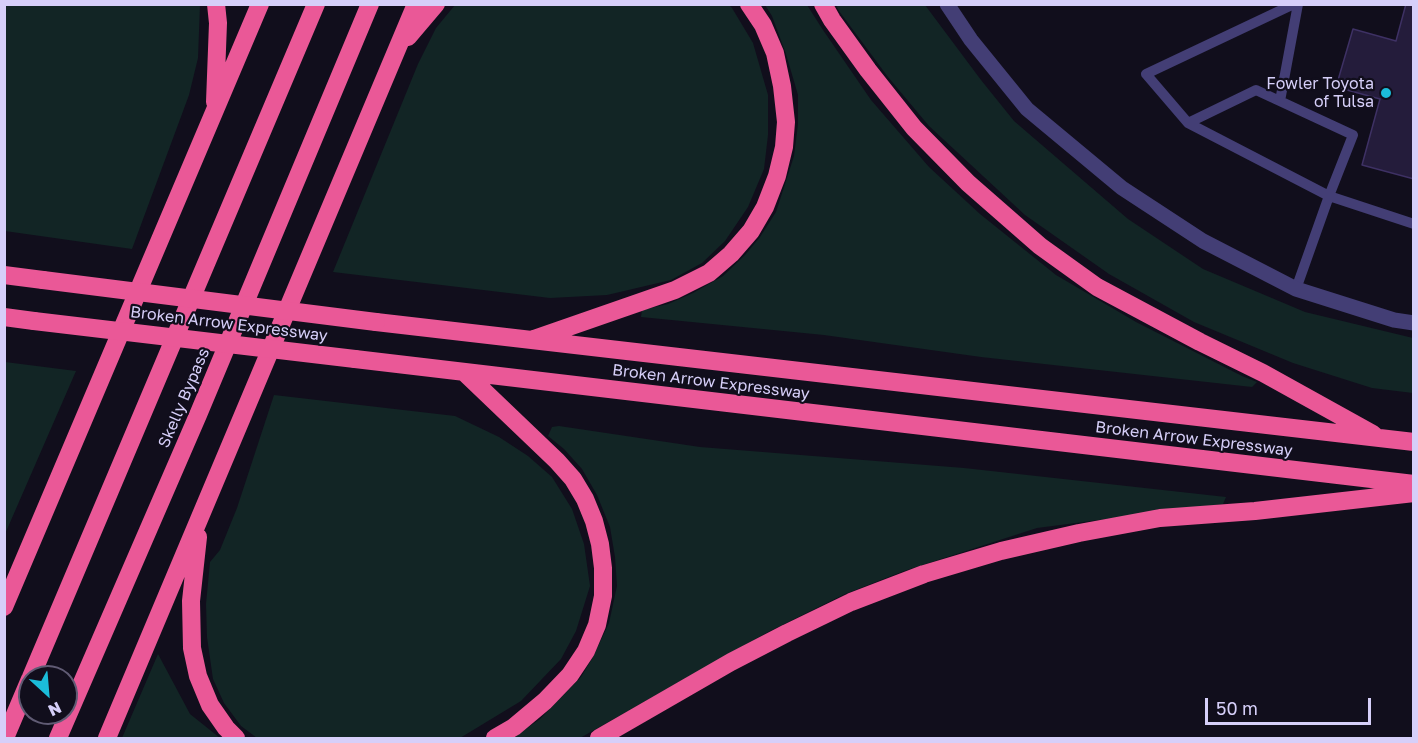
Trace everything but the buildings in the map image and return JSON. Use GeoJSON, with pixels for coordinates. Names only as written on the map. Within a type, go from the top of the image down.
{"type":"FeatureCollection","features":[{"type":"Feature","properties":{"kind":"highway"},"geometry":{"type":"LineString","coordinates":[[215,112],[218,23],[216,4]]}},
{"type":"Feature","properties":{"kind":"highway"},"geometry":{"type":"LineString","coordinates":[[4,607],[260,4]]}},
{"type":"Feature","properties":{"kind":"highway","name":"Skelly Bypass"},"geometry":{"type":"LineString","coordinates":[[36,665],[316,4]]}},
{"type":"Feature","properties":{"kind":"highway","name":"Skelly Bypass"},"geometry":{"type":"LineString","coordinates":[[58,738],[198,415],[370,4]]}},
{"type":"Feature","properties":{"kind":"highway"},"geometry":{"type":"LineString","coordinates":[[106,738],[416,4]]}},
{"type":"Feature","properties":{"kind":"highway"},"geometry":{"type":"LineString","coordinates":[[397,50],[436,4]]}},
{"type":"Feature","properties":{"kind":"highway"},"geometry":{"type":"LineString","coordinates":[[530,340],[675,290],[709,273],[731,254],[751,231],[765,207],[777,176],[784,147],[786,122],[775,53],[763,25],[749,4]]}},
{"type":"Feature","properties":{"kind":"highway"},"geometry":{"type":"LineString","coordinates":[[823,4],[868,70],[914,128],[968,183],[1040,246],[1097,287],[1263,373],[1380,438]]}},
{"type":"Feature","properties":{"kind":"highway","name":"Broken Arrow Expressway"},"geometry":{"type":"LineString","coordinates":[[4,276],[376,322],[1413,442]]}},
{"type":"Feature","properties":{"kind":"highway","name":"Broken Arrow Expressway"},"geometry":{"type":"LineString","coordinates":[[4,317],[1413,484]]}},
{"type":"Feature","properties":{"kind":"highway"},"geometry":{"type":"LineString","coordinates":[[465,373],[573,479],[594,521],[603,568],[603,596],[597,625],[586,651],[570,675],[545,701],[514,727],[495,738]]}},
{"type":"Feature","properties":{"kind":"highway"},"geometry":{"type":"LineString","coordinates":[[599,738],[731,662],[787,633],[851,602],[924,574],[1001,551],[1160,518],[1255,511],[1413,493]]}},
{"type":"Feature","properties":{"kind":"highway"},"geometry":{"type":"LineString","coordinates":[[201,517],[191,601],[192,648],[198,676],[210,705],[236,738]]}},
{"type":"Feature","properties":{"kind":"highway","name":"Skelly Bypass"},"geometry":{"type":"LineString","coordinates":[[5,738],[18,707]]}},
{"type":"Feature","properties":{"kind":"street"},"geometry":{"type":"LineString","coordinates":[[947,4],[971,40],[1027,109],[1114,180],[1203,241],[1296,288],[1394,320],[1413,323]]}},
{"type":"Feature","properties":{"kind":"lane"},"geometry":{"type":"LineString","coordinates":[[1280,101],[1296,4]]}},
{"type":"Feature","properties":{"kind":"lane"},"geometry":{"type":"LineString","coordinates":[[1296,4],[1146,74],[1188,123],[1329,196],[1413,224]]}},
{"type":"Feature","properties":{"kind":"lane"},"geometry":{"type":"LineString","coordinates":[[1188,123],[1256,90],[1353,135],[1296,288]]}},
{"type":"Feature","properties":{"kind":"green space"},"geometry":{"type":"Polygon","coordinates":[[[5,4],[200,5],[198,58],[189,95],[132,249],[5,231],[5,4]]]}},
{"type":"Feature","properties":{"kind":"green space"},"geometry":{"type":"Polygon","coordinates":[[[728,4],[753,43],[768,95],[768,135],[764,169],[748,207],[725,241],[702,263],[671,280],[607,295],[550,298],[333,272],[418,64],[436,28],[455,5],[728,4]]]}},
{"type":"Feature","properties":{"kind":"green space"},"geometry":{"type":"Polygon","coordinates":[[[765,5],[807,5],[871,100],[929,167],[980,214],[1056,275],[1136,322],[1257,382],[1252,387],[981,357],[824,335],[641,317],[642,310],[668,304],[723,276],[760,237],[776,212],[794,156],[798,124],[798,95],[786,54],[772,16],[765,5]]]}},
{"type":"Feature","properties":{"kind":"green space"},"geometry":{"type":"Polygon","coordinates":[[[836,5],[925,5],[1014,121],[1128,219],[1203,269],[1305,312],[1413,338],[1413,393],[1372,388],[1293,363],[1194,322],[1109,274],[1025,215],[929,126],[888,77],[836,5]]]}},
{"type":"Feature","properties":{"kind":"green space"},"geometry":{"type":"Polygon","coordinates":[[[4,362],[76,371],[5,534],[4,362]]]}},
{"type":"Feature","properties":{"kind":"green space"},"geometry":{"type":"Polygon","coordinates":[[[274,395],[455,416],[499,437],[528,456],[552,477],[572,509],[584,544],[590,586],[576,631],[561,659],[521,701],[460,738],[257,738],[241,726],[224,703],[213,679],[207,637],[206,604],[210,562],[220,550],[237,508],[274,395]]]}},
{"type":"Feature","properties":{"kind":"green space"},"geometry":{"type":"Polygon","coordinates":[[[559,426],[700,447],[964,468],[1226,497],[1223,504],[1037,528],[904,571],[845,594],[768,632],[580,738],[513,738],[540,719],[581,677],[609,623],[617,586],[610,527],[597,495],[582,469],[564,449],[548,436],[552,427],[559,426]]]}},
{"type":"Feature","properties":{"kind":"green space"},"geometry":{"type":"Polygon","coordinates":[[[158,654],[190,714],[220,738],[122,738],[158,654]]]}},
{"type":"Feature","properties":{"kind":"place","name":"Fowler Toyota of Tulsa"},"geometry":{"type":"Point","coordinates":[1386,93]}}]}
